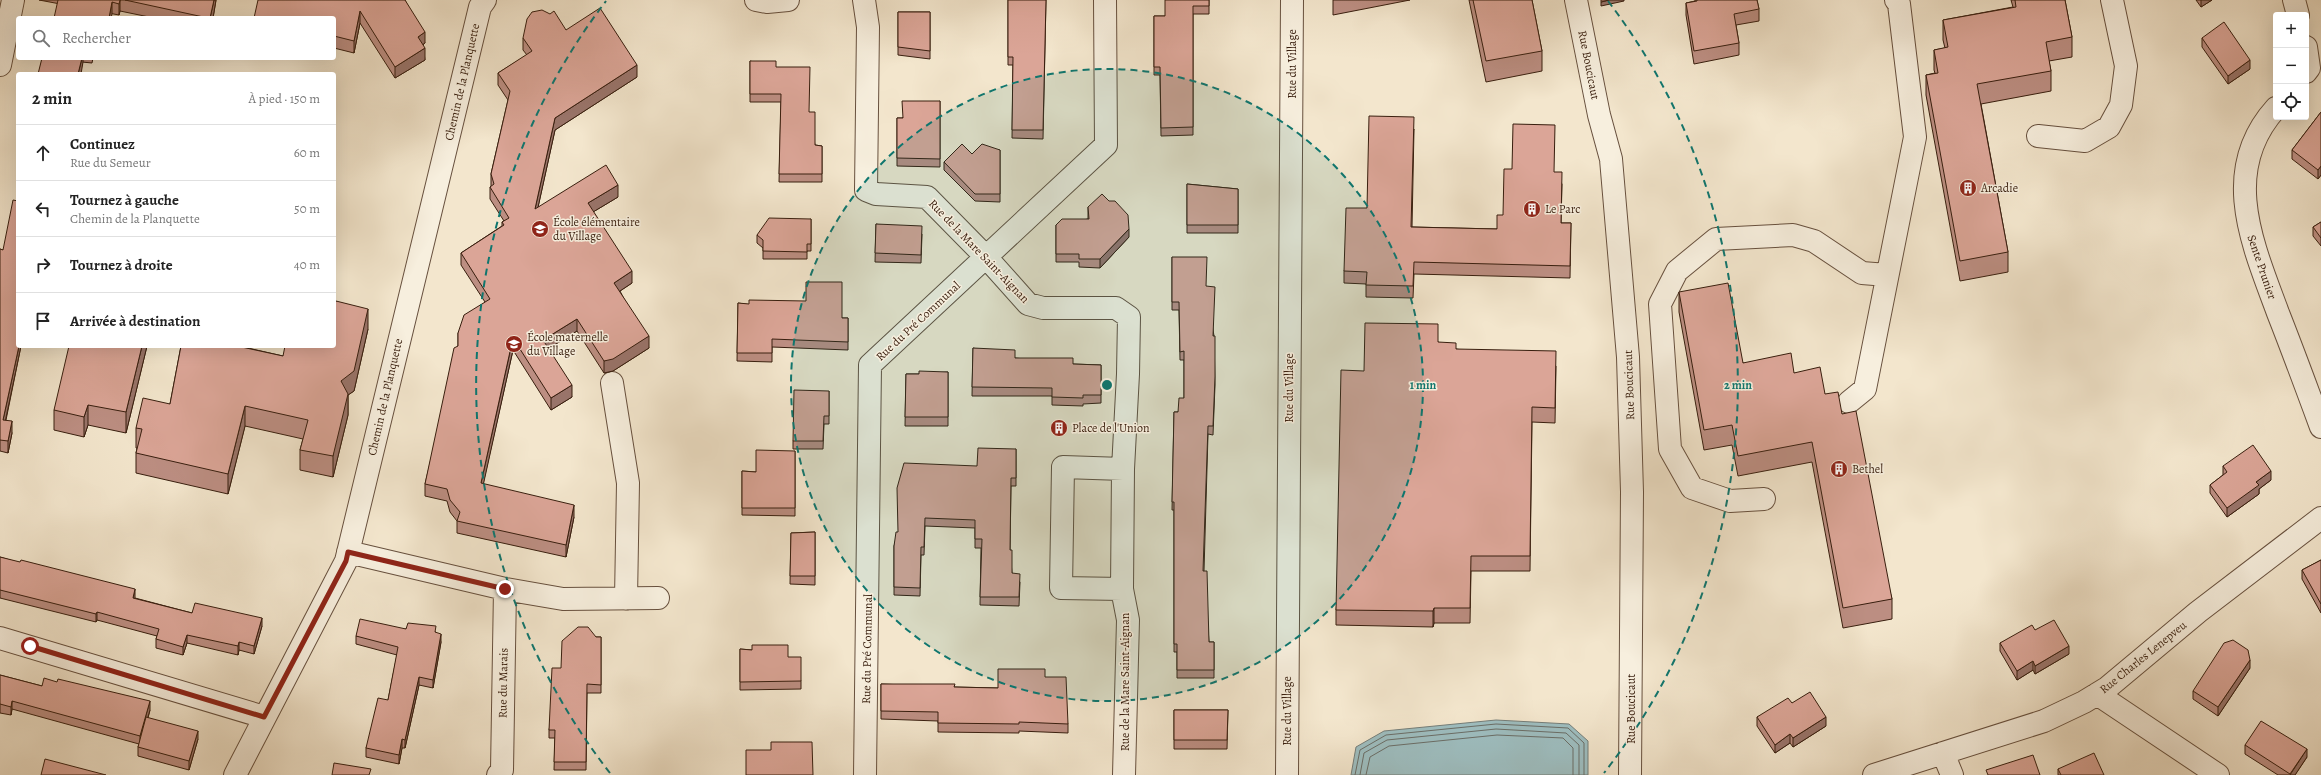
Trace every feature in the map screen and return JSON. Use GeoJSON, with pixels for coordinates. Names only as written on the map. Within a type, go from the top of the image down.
{"type":"FeatureCollection","features":[{"type":"Feature","properties":{"kind":"street"},"geometry":{"type":"LineString","coordinates":[[0,65],[13,0]]}},
{"type":"Feature","properties":{"kind":"street","name":"Chemin de la Planquette"},"geometry":{"type":"LineString","coordinates":[[234,775],[346,561],[480,8],[485,0]]}},
{"type":"Feature","properties":{"kind":"street"},"geometry":{"type":"LineString","coordinates":[[756,0],[767,2],[788,0]]}},
{"type":"Feature","properties":{"kind":"street","name":"Rue de la Mare Saint-Aignan"},"geometry":{"type":"LineString","coordinates":[[864,0],[868,27],[866,190],[876,194],[927,197],[986,257],[1028,304],[1043,308],[1116,308],[1129,317],[1128,374],[1123,469],[1122,589],[1128,620],[1124,775]]}},
{"type":"Feature","properties":{"kind":"street","name":"Rue du Pré Communal"},"geometry":{"type":"LineString","coordinates":[[865,775],[870,365],[1106,145],[1105,0]]}},
{"type":"Feature","properties":{"kind":"street","name":"Rue du Village"},"geometry":{"type":"LineString","coordinates":[[1287,775],[1292,0]]}},
{"type":"Feature","properties":{"kind":"street","name":"Rue Boucicaut"},"geometry":{"type":"LineString","coordinates":[[1576,0],[1599,115],[1611,160],[1628,357],[1632,492],[1630,775]]}},
{"type":"Feature","properties":{"kind":"street"},"geometry":{"type":"LineString","coordinates":[[1849,402],[1865,389],[1915,137],[1899,4],[1896,0]]}},
{"type":"Feature","properties":{"kind":"street"},"geometry":{"type":"LineString","coordinates":[[2038,136],[2085,141],[2109,127],[2122,106],[2126,66],[2112,0]]}},
{"type":"Feature","properties":{"kind":"street"},"geometry":{"type":"LineString","coordinates":[[2294,0],[2297,12]]}},
{"type":"Feature","properties":{"kind":"street","name":"Sente Prunier"},"geometry":{"type":"LineString","coordinates":[[2273,111],[2264,121],[2249,149],[2244,199],[2251,239],[2321,427]]}},
{"type":"Feature","properties":{"kind":"street"},"geometry":{"type":"LineString","coordinates":[[1764,499],[1730,501],[1692,488],[1670,449],[1660,304],[1677,271],[1716,239],[1793,235],[1814,241],[1862,273],[1887,275]]}},
{"type":"Feature","properties":{"kind":"street"},"geometry":{"type":"LineString","coordinates":[[612,383],[628,482],[626,599]]}},
{"type":"Feature","properties":{"kind":"street"},"geometry":{"type":"LineString","coordinates":[[1122,589],[1061,588],[1062,467],[1123,469]]}},
{"type":"Feature","properties":{"kind":"street","name":"Rue Charles Lenepveu"},"geometry":{"type":"LineString","coordinates":[[1874,775],[2044,721],[2097,694],[2198,612],[2321,518]]}},
{"type":"Feature","properties":{"kind":"street"},"geometry":{"type":"LineString","coordinates":[[348,552],[505,589],[563,599],[658,598]]}},
{"type":"Feature","properties":{"kind":"street","name":"Rue du Marais"},"geometry":{"type":"LineString","coordinates":[[498,775],[502,770],[505,589]]}},
{"type":"Feature","properties":{"kind":"street"},"geometry":{"type":"LineString","coordinates":[[0,638],[264,717]]}},
{"type":"Feature","properties":{"kind":"street"},"geometry":{"type":"LineString","coordinates":[[2097,694],[2218,775]]}},
{"type":"Feature","properties":{"kind":"street"},"geometry":{"type":"LineString","coordinates":[[1943,753],[1952,775]]}},
{"type":"Feature","properties":{"kind":"water"},"geometry":{"type":"Polygon","coordinates":[[[1496,720],[1569,724],[1588,741],[1588,775],[1351,775],[1356,747],[1384,731],[1496,720]]]}},
{"type":"Feature","properties":{"kind":"building"},"geometry":{"type":"Polygon","coordinates":[[[58,0],[120,0],[119,4],[112,2],[109,16],[54,16],[58,0]]]}},
{"type":"Feature","properties":{"kind":"building"},"geometry":{"type":"Polygon","coordinates":[[[125,0],[214,0],[210,16],[199,16],[125,0]]]}},
{"type":"Feature","properties":{"kind":"building"},"geometry":{"type":"Polygon","coordinates":[[[258,0],[405,0],[425,32],[418,37],[425,48],[395,67],[360,11],[354,41],[336,36],[336,16],[254,16],[258,0]]]}},
{"type":"Feature","properties":{"kind":"building"},"geometry":{"type":"Polygon","coordinates":[[[1008,0],[1046,0],[1043,130],[1012,130],[1013,57],[1008,57],[1008,0]]]}},
{"type":"Feature","properties":{"kind":"building"},"geometry":{"type":"Polygon","coordinates":[[[1165,0],[1209,0],[1209,6],[1193,6],[1193,127],[1161,128],[1160,67],[1154,67],[1154,16],[1165,16],[1165,0]]]}},
{"type":"Feature","properties":{"kind":"building"},"geometry":{"type":"Polygon","coordinates":[[[1473,0],[1532,0],[1542,51],[1486,61],[1473,0]]]}},
{"type":"Feature","properties":{"kind":"building"},"geometry":{"type":"Polygon","coordinates":[[[1697,0],[1757,0],[1759,9],[1734,14],[1739,43],[1694,51],[1686,3],[1697,0]]]}},
{"type":"Feature","properties":{"kind":"building","name":"Arcadie"},"geometry":{"type":"Polygon","coordinates":[[[2015,0],[2065,0],[2072,37],[2046,42],[2051,71],[1977,84],[2008,252],[1960,261],[1926,75],[1938,73],[1934,50],[1948,47],[1943,20],[2016,7],[2015,0]]]}},
{"type":"Feature","properties":{"kind":"building"},"geometry":{"type":"Polygon","coordinates":[[[600,8],[637,65],[555,118],[535,209],[606,165],[618,185],[588,203],[632,271],[614,283],[649,336],[613,359],[604,361],[577,319],[543,340],[572,385],[551,398],[513,338],[481,483],[574,505],[566,545],[457,521],[460,512],[450,500],[447,489],[425,484],[454,348],[458,346],[458,333],[464,315],[490,299],[461,253],[504,225],[502,222],[509,218],[490,187],[494,184],[491,174],[510,91],[498,73],[532,51],[523,38],[527,19],[532,12],[542,10],[550,14],[554,11],[566,30],[600,8]]]}},
{"type":"Feature","properties":{"kind":"building"},"geometry":{"type":"Polygon","coordinates":[[[898,12],[930,12],[930,51],[898,47],[898,12]]]}},
{"type":"Feature","properties":{"kind":"building"},"geometry":{"type":"Polygon","coordinates":[[[2224,22],[2250,60],[2228,76],[2202,38],[2224,22]]]}},
{"type":"Feature","properties":{"kind":"building"},"geometry":{"type":"Polygon","coordinates":[[[42,60],[82,60],[78,72],[38,72],[42,60]]]}},
{"type":"Feature","properties":{"kind":"building"},"geometry":{"type":"Polygon","coordinates":[[[750,61],[776,61],[776,67],[810,67],[809,112],[815,112],[815,145],[822,146],[822,174],[779,174],[781,94],[750,94],[750,61]]]}},
{"type":"Feature","properties":{"kind":"building"},"geometry":{"type":"Polygon","coordinates":[[[902,101],[940,101],[940,159],[897,158],[897,118],[903,118],[902,101]]]}},
{"type":"Feature","properties":{"kind":"building"},"geometry":{"type":"Polygon","coordinates":[[[2321,112],[2321,166],[2318,170],[2292,150],[2321,112]]]}},
{"type":"Feature","properties":{"kind":"building","name":"Le Parc"},"geometry":{"type":"Polygon","coordinates":[[[1369,116],[1414,117],[1411,227],[1497,229],[1497,215],[1503,215],[1504,169],[1512,169],[1513,124],[1555,125],[1554,172],[1562,172],[1561,223],[1571,223],[1570,266],[1414,262],[1413,286],[1366,285],[1367,272],[1344,271],[1346,208],[1367,208],[1369,116]]]}},
{"type":"Feature","properties":{"kind":"building"},"geometry":{"type":"Polygon","coordinates":[[[962,144],[972,154],[982,144],[1000,150],[1000,194],[975,194],[944,162],[962,144]]]}},
{"type":"Feature","properties":{"kind":"building"},"geometry":{"type":"Polygon","coordinates":[[[1187,184],[1238,189],[1238,225],[1187,225],[1187,184]]]}},
{"type":"Feature","properties":{"kind":"building"},"geometry":{"type":"Polygon","coordinates":[[[1102,194],[1109,201],[1115,201],[1128,215],[1129,229],[1100,259],[1079,259],[1079,254],[1056,254],[1056,225],[1062,219],[1089,219],[1088,207],[1102,194]]]}},
{"type":"Feature","properties":{"kind":"building"},"geometry":{"type":"Polygon","coordinates":[[[13,200],[16,201],[16,348],[19,348],[3,420],[12,421],[8,441],[0,440],[0,249],[3,250],[13,200]]]}},
{"type":"Feature","properties":{"kind":"building"},"geometry":{"type":"Polygon","coordinates":[[[769,218],[811,219],[811,244],[807,244],[807,252],[763,251],[763,240],[757,235],[769,218]]]}},
{"type":"Feature","properties":{"kind":"building"},"geometry":{"type":"Polygon","coordinates":[[[2321,222],[2321,238],[2313,227],[2321,222]]]}},
{"type":"Feature","properties":{"kind":"building"},"geometry":{"type":"Polygon","coordinates":[[[876,224],[922,226],[921,255],[875,253],[876,224]]]}},
{"type":"Feature","properties":{"kind":"building"},"geometry":{"type":"Polygon","coordinates":[[[1172,257],[1207,257],[1206,286],[1215,287],[1213,336],[1215,336],[1215,377],[1213,426],[1208,426],[1203,571],[1207,571],[1209,642],[1214,642],[1214,670],[1177,670],[1177,644],[1174,644],[1174,502],[1172,502],[1174,412],[1178,412],[1179,398],[1184,398],[1184,351],[1180,352],[1179,302],[1172,302],[1172,257]]]}},
{"type":"Feature","properties":{"kind":"building"},"geometry":{"type":"Polygon","coordinates":[[[806,282],[842,282],[842,318],[848,318],[848,342],[772,339],[772,353],[737,353],[738,303],[749,304],[749,300],[806,301],[806,282]]]}},
{"type":"Feature","properties":{"kind":"building","name":"Bethel"},"geometry":{"type":"Polygon","coordinates":[[[1728,283],[1743,363],[1791,353],[1794,373],[1820,367],[1825,394],[1838,392],[1842,414],[1856,411],[1892,599],[1843,608],[1812,442],[1738,456],[1732,425],[1704,430],[1679,292],[1728,283]]]}},
{"type":"Feature","properties":{"kind":"building"},"geometry":{"type":"Polygon","coordinates":[[[336,301],[368,309],[354,371],[341,381],[348,394],[333,456],[300,450],[308,420],[245,406],[228,474],[136,453],[142,429],[136,428],[143,398],[170,404],[181,348],[246,348],[283,356],[285,348],[336,348],[336,301]]]}},
{"type":"Feature","properties":{"kind":"building"},"geometry":{"type":"Polygon","coordinates":[[[1365,323],[1438,324],[1438,342],[1456,343],[1456,349],[1556,351],[1555,408],[1532,407],[1530,556],[1471,556],[1470,608],[1434,608],[1433,611],[1336,610],[1341,370],[1364,371],[1365,323]]]}},
{"type":"Feature","properties":{"kind":"building"},"geometry":{"type":"Polygon","coordinates":[[[69,348],[142,348],[126,412],[88,405],[84,417],[54,410],[69,348]]]}},
{"type":"Feature","properties":{"kind":"building"},"geometry":{"type":"Polygon","coordinates":[[[973,348],[1015,350],[1015,358],[1073,358],[1073,364],[1101,365],[1101,395],[1083,395],[1083,398],[1052,397],[1052,388],[972,387],[973,348]]]}},
{"type":"Feature","properties":{"kind":"building"},"geometry":{"type":"Polygon","coordinates":[[[919,371],[948,372],[948,417],[905,417],[906,374],[919,374],[919,371]]]}},
{"type":"Feature","properties":{"kind":"building"},"geometry":{"type":"Polygon","coordinates":[[[794,390],[829,391],[829,416],[824,416],[823,441],[793,441],[794,390]]]}},
{"type":"Feature","properties":{"kind":"building"},"geometry":{"type":"Polygon","coordinates":[[[2253,445],[2271,471],[2256,482],[2259,485],[2227,508],[2210,485],[2227,472],[2223,466],[2253,445]]]}},
{"type":"Feature","properties":{"kind":"building"},"geometry":{"type":"Polygon","coordinates":[[[978,448],[1016,449],[1016,478],[1011,478],[1010,550],[1012,550],[1012,573],[1020,574],[1019,597],[980,597],[982,539],[975,539],[975,520],[925,518],[924,547],[921,547],[920,588],[894,587],[894,546],[896,532],[898,532],[897,488],[904,463],[977,466],[978,448]]]}},
{"type":"Feature","properties":{"kind":"building"},"geometry":{"type":"Polygon","coordinates":[[[756,450],[795,451],[795,508],[742,508],[742,471],[756,472],[756,450]]]}},
{"type":"Feature","properties":{"kind":"building"},"geometry":{"type":"Polygon","coordinates":[[[815,532],[815,576],[790,576],[791,533],[815,532]]]}},
{"type":"Feature","properties":{"kind":"building"},"geometry":{"type":"Polygon","coordinates":[[[0,557],[20,562],[21,560],[135,589],[133,598],[192,613],[195,603],[262,618],[254,646],[239,642],[238,646],[187,635],[183,647],[156,639],[159,629],[97,612],[96,614],[0,590],[0,557]]]}},
{"type":"Feature","properties":{"kind":"building"},"geometry":{"type":"Polygon","coordinates":[[[2321,560],[2321,604],[2302,570],[2321,560]]]}},
{"type":"Feature","properties":{"kind":"building"},"geometry":{"type":"Polygon","coordinates":[[[360,619],[406,629],[408,623],[436,626],[435,632],[441,634],[433,680],[419,677],[405,740],[402,739],[399,755],[366,748],[378,698],[388,700],[398,647],[356,636],[360,619]]]}},
{"type":"Feature","properties":{"kind":"building"},"geometry":{"type":"Polygon","coordinates":[[[2054,620],[2069,646],[2035,666],[2033,661],[2017,671],[2000,643],[2032,625],[2035,630],[2054,620]]]}},
{"type":"Feature","properties":{"kind":"building"},"geometry":{"type":"Polygon","coordinates":[[[578,627],[588,627],[596,637],[601,637],[601,685],[587,684],[586,762],[554,762],[555,730],[549,730],[552,668],[561,668],[562,641],[578,627]]]}},
{"type":"Feature","properties":{"kind":"building"},"geometry":{"type":"Polygon","coordinates":[[[2233,640],[2248,650],[2250,660],[2218,707],[2193,691],[2224,643],[2233,640]]]}},
{"type":"Feature","properties":{"kind":"building"},"geometry":{"type":"Polygon","coordinates":[[[752,645],[788,645],[788,657],[801,657],[801,681],[740,682],[740,649],[752,650],[752,645]]]}},
{"type":"Feature","properties":{"kind":"building"},"geometry":{"type":"Polygon","coordinates":[[[998,669],[1045,669],[1045,677],[1066,677],[1068,724],[1019,722],[1019,724],[938,723],[938,712],[881,711],[881,684],[955,684],[954,687],[998,688],[998,669]]]}},
{"type":"Feature","properties":{"kind":"building"},"geometry":{"type":"Polygon","coordinates":[[[0,675],[42,686],[44,678],[57,682],[58,679],[150,701],[140,736],[12,701],[11,707],[0,704],[0,675]]]}},
{"type":"Feature","properties":{"kind":"building"},"geometry":{"type":"Polygon","coordinates":[[[1810,692],[1826,717],[1793,738],[1790,734],[1775,745],[1757,717],[1788,698],[1792,703],[1810,692]]]}},
{"type":"Feature","properties":{"kind":"building"},"geometry":{"type":"Polygon","coordinates":[[[1174,710],[1228,710],[1227,740],[1174,740],[1174,710]]]}},
{"type":"Feature","properties":{"kind":"building"},"geometry":{"type":"Polygon","coordinates":[[[146,717],[198,731],[189,761],[138,747],[146,717]]]}},
{"type":"Feature","properties":{"kind":"building"},"geometry":{"type":"Polygon","coordinates":[[[2261,721],[2307,749],[2290,774],[2245,745],[2261,721]]]}},
{"type":"Feature","properties":{"kind":"building"},"geometry":{"type":"Polygon","coordinates":[[[771,742],[812,742],[813,775],[746,775],[746,750],[771,750],[771,742]]]}},
{"type":"Feature","properties":{"kind":"building"},"geometry":{"type":"Polygon","coordinates":[[[2094,753],[2104,775],[2061,775],[2058,769],[2094,753]]]}},
{"type":"Feature","properties":{"kind":"building"},"geometry":{"type":"Polygon","coordinates":[[[2033,755],[2040,775],[1988,775],[1986,770],[2033,755]]]}},
{"type":"Feature","properties":{"kind":"building"},"geometry":{"type":"Polygon","coordinates":[[[45,759],[106,775],[41,775],[45,759]]]}},
{"type":"Feature","properties":{"kind":"building"},"geometry":{"type":"Polygon","coordinates":[[[334,763],[371,769],[369,775],[332,775],[334,763]]]}},
{"type":"Feature","properties":{"kind":"place","name":"Arcadie"},"geometry":{"type":"Point","coordinates":[1968,188]}},
{"type":"Feature","properties":{"kind":"place","name":"Le Parc"},"geometry":{"type":"Point","coordinates":[1532,209]}},
{"type":"Feature","properties":{"kind":"place","name":"École élémentaire du Village"},"geometry":{"type":"Point","coordinates":[540,229]}},
{"type":"Feature","properties":{"kind":"place","name":"École maternelle du Village"},"geometry":{"type":"Point","coordinates":[514,344]}},
{"type":"Feature","properties":{"kind":"place","name":"Place de l'Union"},"geometry":{"type":"Point","coordinates":[1059,428]}},
{"type":"Feature","properties":{"kind":"place","name":"Bethel"},"geometry":{"type":"Point","coordinates":[1839,469]}},
{"type":"Feature","properties":{"kind":"route"},"geometry":{"type":"LineString","coordinates":[[30,646],[264,717],[346,561],[348,552],[367,558],[505,589]]}}]}
